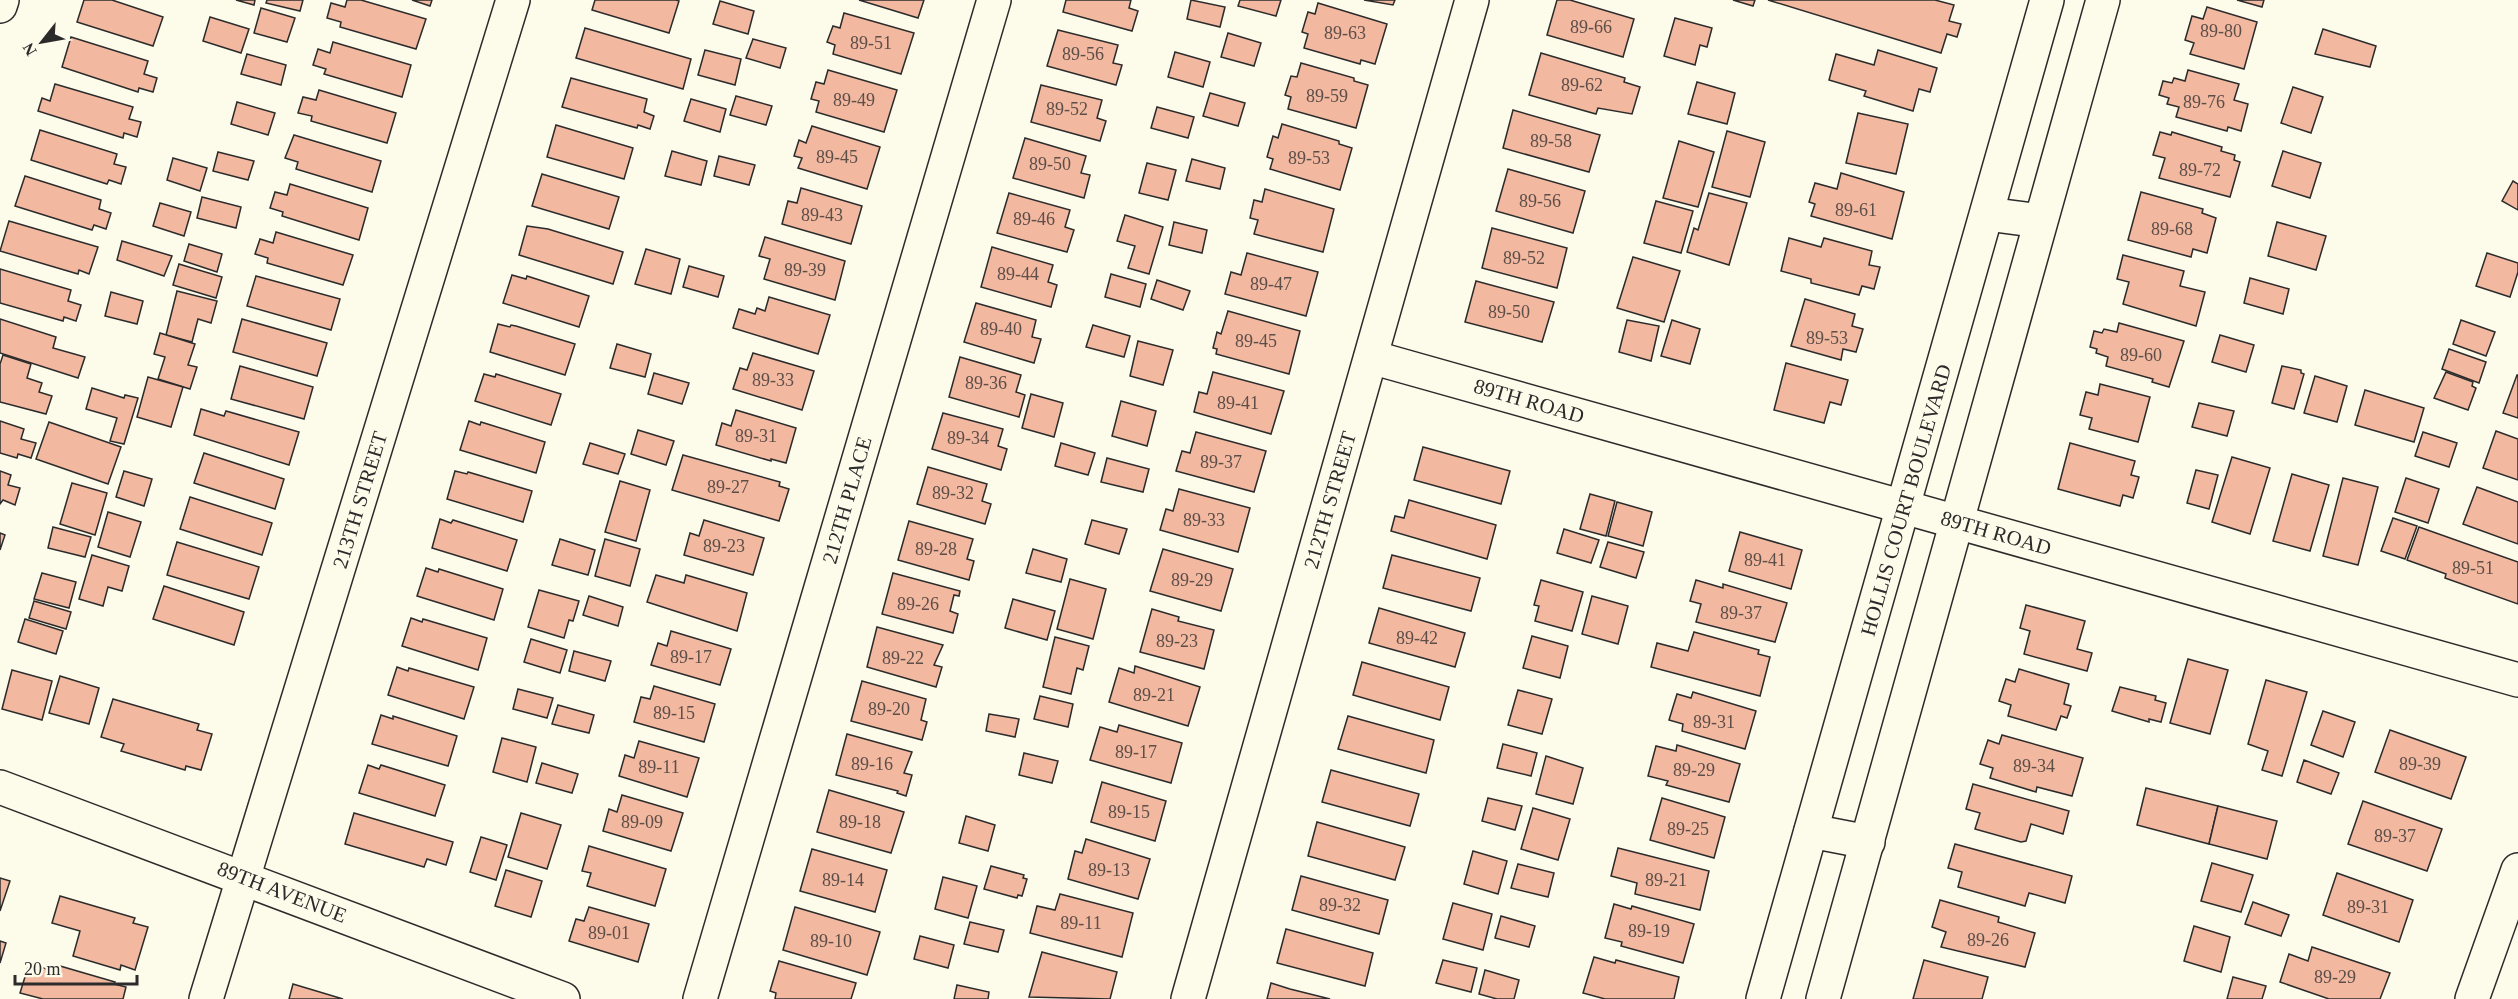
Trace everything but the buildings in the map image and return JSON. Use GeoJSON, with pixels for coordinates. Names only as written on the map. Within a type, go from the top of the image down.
{"type":"FeatureCollection","features":[{"type":"Feature","properties":{"kind":"street"},"geometry":{"type":"LineString","coordinates":[[0,6],[2,0]]}},
{"type":"Feature","properties":{"kind":"street","name":"213TH STREET"},"geometry":{"type":"LineString","coordinates":[[206,999],[513,0]]}},
{"type":"Feature","properties":{"kind":"street","name":"212TH PLACE"},"geometry":{"type":"LineString","coordinates":[[700,999],[994,0]]}},
{"type":"Feature","properties":{"kind":"street","name":"212TH STREET"},"geometry":{"type":"LineString","coordinates":[[1188,999],[1472,0]]}},
{"type":"Feature","properties":{"kind":"street","name":"HOLLIS COURT BOULEVARD"},"geometry":{"type":"LineString","coordinates":[[1763,999],[2047,0]]}},
{"type":"Feature","properties":{"kind":"street"},"geometry":{"type":"LineString","coordinates":[[1823,999],[2103,0]]}},
{"type":"Feature","properties":{"kind":"street"},"geometry":{"type":"LineString","coordinates":[[1987,214],[2040,222]]}},
{"type":"Feature","properties":{"kind":"street","name":"89TH ROAD"},"geometry":{"type":"LineString","coordinates":[[1371,357],[2518,680]]}},
{"type":"Feature","properties":{"kind":"street","name":"89TH AVENUE"},"geometry":{"type":"LineString","coordinates":[[0,786],[563,999]]}},
{"type":"Feature","properties":{"kind":"street"},"geometry":{"type":"LineString","coordinates":[[1811,831],[1868,842]]}},
{"type":"Feature","properties":{"kind":"street"},"geometry":{"type":"LineString","coordinates":[[2472,999],[2518,870]]}}]}
